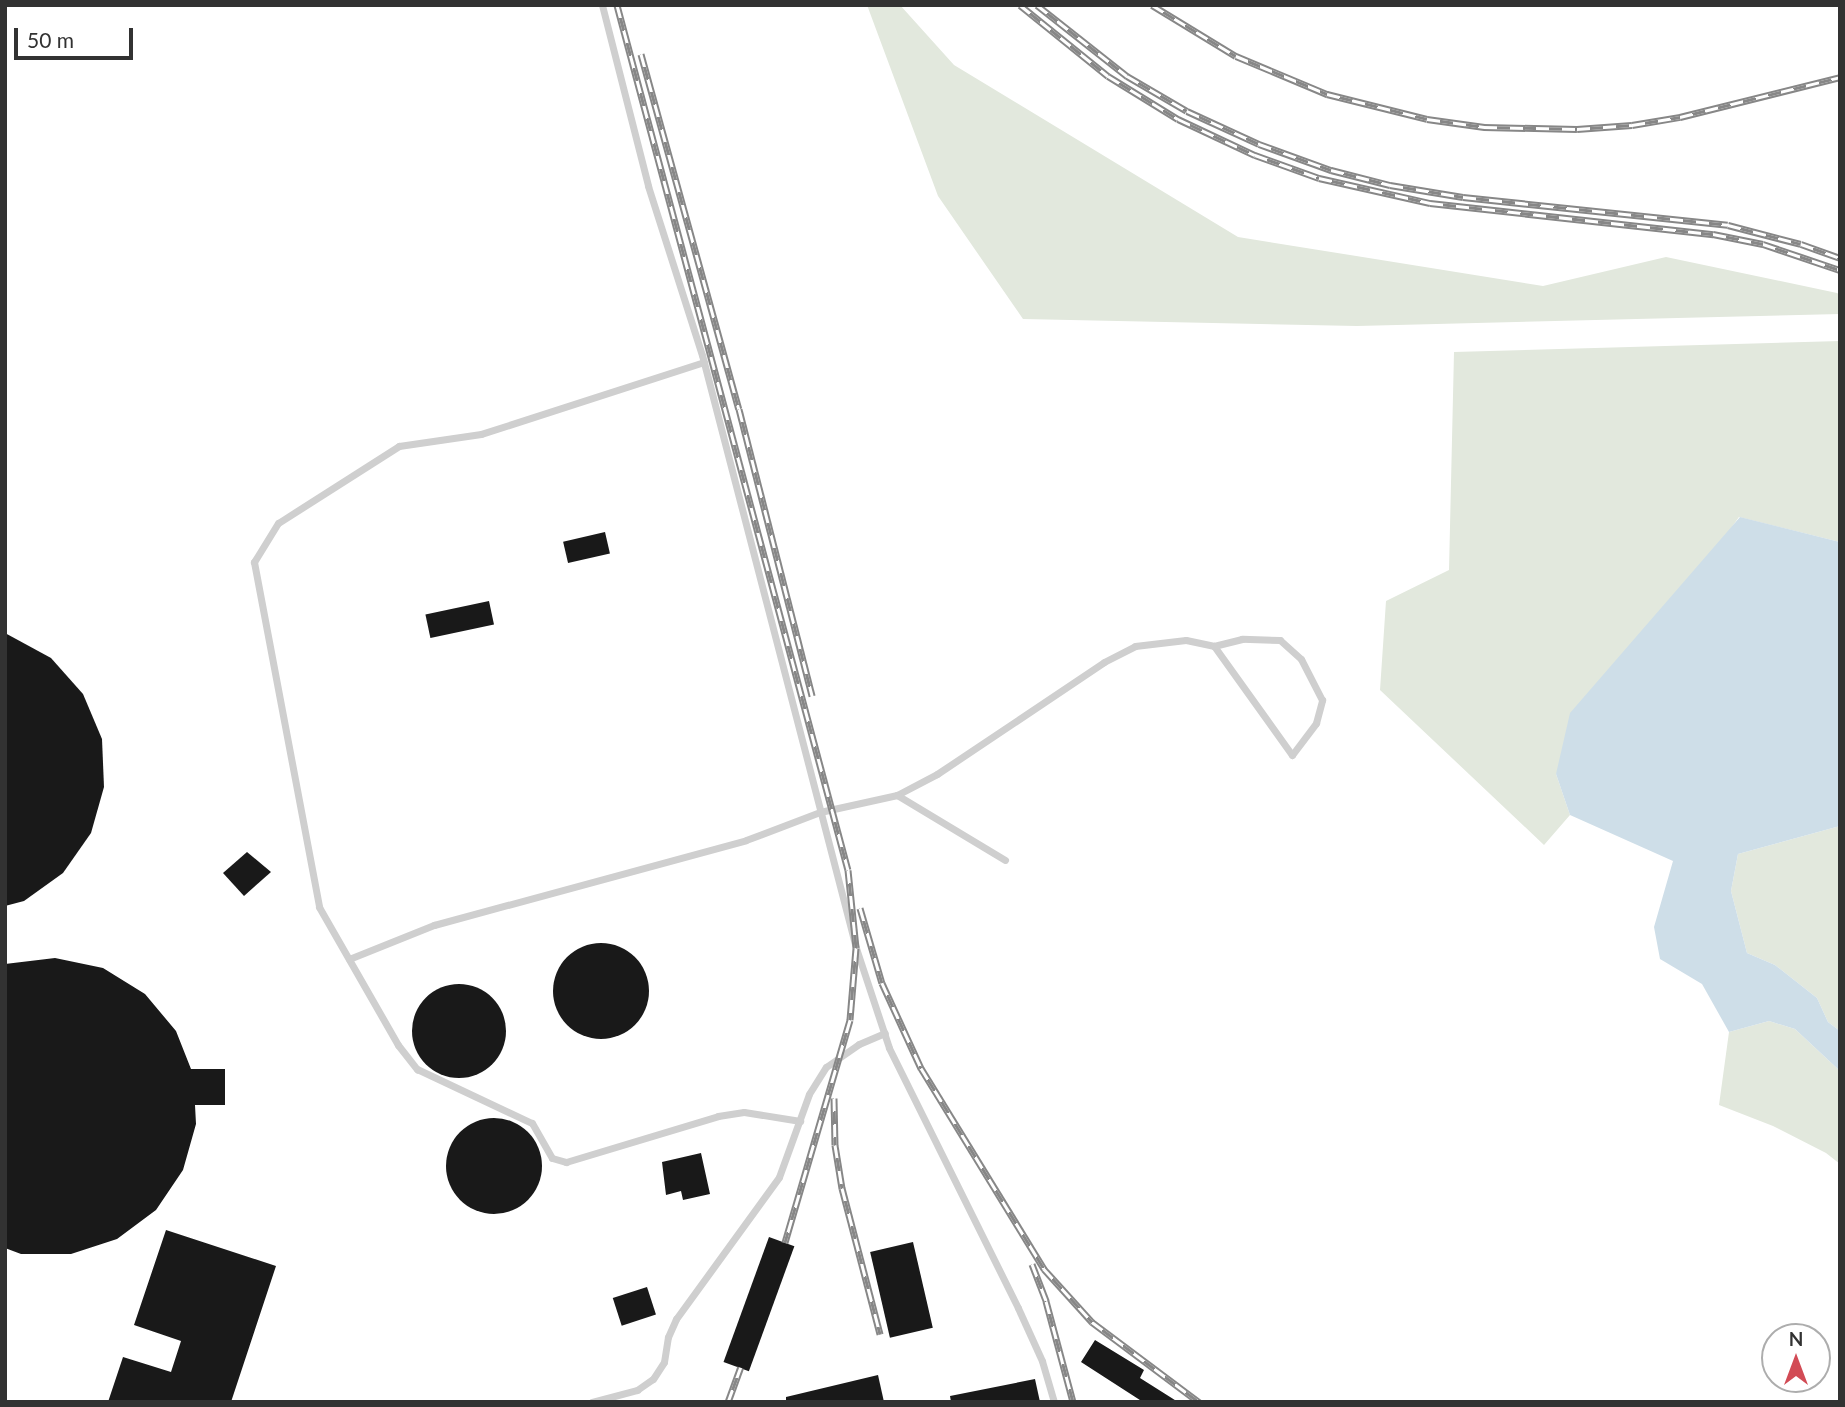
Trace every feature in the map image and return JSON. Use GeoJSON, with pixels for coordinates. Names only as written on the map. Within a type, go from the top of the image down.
{"type":"FeatureCollection","features":[{"type":"Feature","properties":{"kind":"lane"},"geometry":{"type":"LineString","coordinates":[[602,5],[648,186],[704,362],[856,948],[889,1048],[1018,1308],[1042,1361],[1054,1402]]}},
{"type":"Feature","properties":{"kind":"lane"},"geometry":{"type":"LineString","coordinates":[[704,362],[481,434],[399,446],[278,523],[254,562],[319,907],[398,1045],[417,1069],[531,1123],[552,1158],[566,1162],[718,1116],[744,1112],[800,1121]]}},
{"type":"Feature","properties":{"kind":"lane"},"geometry":{"type":"LineString","coordinates":[[349,959],[434,925],[746,840],[820,812],[897,795],[937,774],[1104,662],[1135,646],[1186,640],[1214,646],[1242,639],[1280,640],[1301,659],[1322,700],[1316,723],[1292,755],[1214,646]]}},
{"type":"Feature","properties":{"kind":"lane"},"geometry":{"type":"LineString","coordinates":[[897,795],[1005,860]]}},
{"type":"Feature","properties":{"kind":"lane"},"geometry":{"type":"LineString","coordinates":[[592,1402],[637,1390],[653,1379],[664,1362],[668,1337],[676,1319],[779,1177],[809,1094],[826,1067],[859,1044],[885,1033]]}},
{"type":"Feature","properties":{"kind":"shaded area"},"geometry":{"type":"Polygon","coordinates":[[[867,5],[900,5],[954,65],[1238,237],[1543,286],[1666,257],[1837,293],[1840,295],[1840,314],[1357,326],[1023,319],[938,196],[867,5]]]}},
{"type":"Feature","properties":{"kind":"shaded area"},"geometry":{"type":"Polygon","coordinates":[[[1840,341],[1840,542],[1739,517],[1556,774],[1570,815],[1544,845],[1380,690],[1386,601],[1449,570],[1454,352],[1840,341]]]}},
{"type":"Feature","properties":{"kind":"shaded area"},"geometry":{"type":"Polygon","coordinates":[[[1740,517],[1840,542],[1840,826],[1738,854],[1731,891],[1747,953],[1775,965],[1817,998],[1828,1022],[1840,1031],[1840,1071],[1795,1029],[1769,1021],[1729,1032],[1702,984],[1660,959],[1654,927],[1673,861],[1570,815],[1556,774],[1570,713],[1740,517]]]}},
{"type":"Feature","properties":{"kind":"shaded area"},"geometry":{"type":"Polygon","coordinates":[[[1840,826],[1840,1031],[1828,1022],[1817,998],[1775,965],[1747,953],[1731,891],[1738,854],[1840,826]]]}},
{"type":"Feature","properties":{"kind":"shaded area"},"geometry":{"type":"Polygon","coordinates":[[[1769,1021],[1795,1029],[1840,1071],[1840,1164],[1826,1153],[1773,1126],[1719,1105],[1729,1032],[1769,1021]]]}},
{"type":"Feature","properties":{"kind":"building"},"geometry":{"type":"Polygon","coordinates":[[[605,532],[610,553],[568,563],[563,542],[605,532]]]}},
{"type":"Feature","properties":{"kind":"building"},"geometry":{"type":"Polygon","coordinates":[[[489,601],[494,624],[430,638],[425,615],[489,601]]]}},
{"type":"Feature","properties":{"kind":"building"},"geometry":{"type":"Polygon","coordinates":[[[5,633],[51,658],[83,694],[102,739],[104,787],[91,833],[63,873],[24,901],[5,906],[5,633]]]}},
{"type":"Feature","properties":{"kind":"building"},"geometry":{"type":"Polygon","coordinates":[[[247,852],[271,872],[244,896],[223,873],[247,852]]]}},
{"type":"Feature","properties":{"kind":"building"},"geometry":{"type":"Polygon","coordinates":[[[601,943],[619,947],[635,957],[645,973],[649,991],[645,1009],[635,1025],[619,1035],[601,1039],[583,1035],[567,1025],[557,1009],[553,991],[557,973],[567,957],[583,947],[601,943]]]}},
{"type":"Feature","properties":{"kind":"building"},"geometry":{"type":"Polygon","coordinates":[[[55,958],[103,968],[145,994],[176,1031],[191,1069],[225,1069],[225,1105],[195,1105],[196,1124],[183,1170],[156,1210],[117,1239],[71,1254],[21,1254],[5,1248],[5,964],[55,958]]]}},
{"type":"Feature","properties":{"kind":"building"},"geometry":{"type":"Polygon","coordinates":[[[450,984],[468,984],[493,997],[503,1013],[506,1031],[503,1049],[493,1065],[468,1078],[450,1078],[425,1065],[412,1040],[412,1022],[425,997],[450,984]]]}},
{"type":"Feature","properties":{"kind":"building"},"geometry":{"type":"Polygon","coordinates":[[[494,1118],[512,1122],[528,1132],[538,1148],[542,1166],[538,1184],[528,1200],[512,1210],[494,1214],[476,1210],[460,1200],[450,1184],[446,1166],[450,1148],[460,1132],[476,1122],[494,1118]]]}},
{"type":"Feature","properties":{"kind":"building"},"geometry":{"type":"Polygon","coordinates":[[[701,1153],[710,1194],[683,1200],[681,1191],[666,1195],[662,1162],[701,1153]]]}},
{"type":"Feature","properties":{"kind":"building"},"geometry":{"type":"Polygon","coordinates":[[[166,1230],[276,1266],[231,1402],[108,1402],[123,1357],[171,1372],[181,1341],[134,1325],[166,1230]]]}},
{"type":"Feature","properties":{"kind":"building"},"geometry":{"type":"Polygon","coordinates":[[[769,1237],[794,1246],[749,1371],[724,1362],[769,1237]]]}},
{"type":"Feature","properties":{"kind":"building"},"geometry":{"type":"Polygon","coordinates":[[[913,1242],[933,1328],[890,1338],[870,1252],[913,1242]]]}},
{"type":"Feature","properties":{"kind":"building"},"geometry":{"type":"Polygon","coordinates":[[[647,1287],[656,1315],[622,1326],[613,1298],[647,1287]]]}},
{"type":"Feature","properties":{"kind":"building"},"geometry":{"type":"Polygon","coordinates":[[[1095,1340],[1144,1370],[1140,1378],[1178,1402],[1143,1402],[1081,1362],[1095,1340]]]}},
{"type":"Feature","properties":{"kind":"building"},"geometry":{"type":"Polygon","coordinates":[[[878,1375],[884,1402],[786,1402],[786,1397],[878,1375]]]}},
{"type":"Feature","properties":{"kind":"building"},"geometry":{"type":"Polygon","coordinates":[[[1035,1379],[1040,1402],[951,1402],[950,1396],[1035,1379]]]}},
{"type":"Feature","properties":{"kind":"railway"},"geometry":{"type":"LineString","coordinates":[[617,5],[848,870],[856,948],[850,1020],[785,1243]]}},
{"type":"Feature","properties":{"kind":"railway"},"geometry":{"type":"LineString","coordinates":[[1020,5],[1108,76],[1178,119],[1255,155],[1319,178],[1430,203],[1713,234],[1763,244],[1840,270]]}},
{"type":"Feature","properties":{"kind":"railway"},"geometry":{"type":"LineString","coordinates":[[1037,5],[1127,76],[1187,111],[1259,144],[1331,170],[1390,185],[1463,197],[1728,225],[1801,244],[1840,258]]}},
{"type":"Feature","properties":{"kind":"railway"},"geometry":{"type":"LineString","coordinates":[[1152,5],[1236,56],[1327,94],[1427,119],[1484,127],[1577,129],[1632,125],[1680,117],[1840,77]]}},
{"type":"Feature","properties":{"kind":"railway"},"geometry":{"type":"LineString","coordinates":[[641,54],[739,409],[812,696]]}},
{"type":"Feature","properties":{"kind":"railway"},"geometry":{"type":"LineString","coordinates":[[860,908],[882,983],[921,1068],[1044,1269],[1092,1322],[1199,1402]]}},
{"type":"Feature","properties":{"kind":"railway"},"geometry":{"type":"LineString","coordinates":[[834,1098],[835,1145],[842,1188],[880,1334]]}},
{"type":"Feature","properties":{"kind":"railway"},"geometry":{"type":"LineString","coordinates":[[1032,1264],[1046,1301],[1073,1402]]}},
{"type":"Feature","properties":{"kind":"railway"},"geometry":{"type":"LineString","coordinates":[[728,1402],[741,1367]]}}]}
